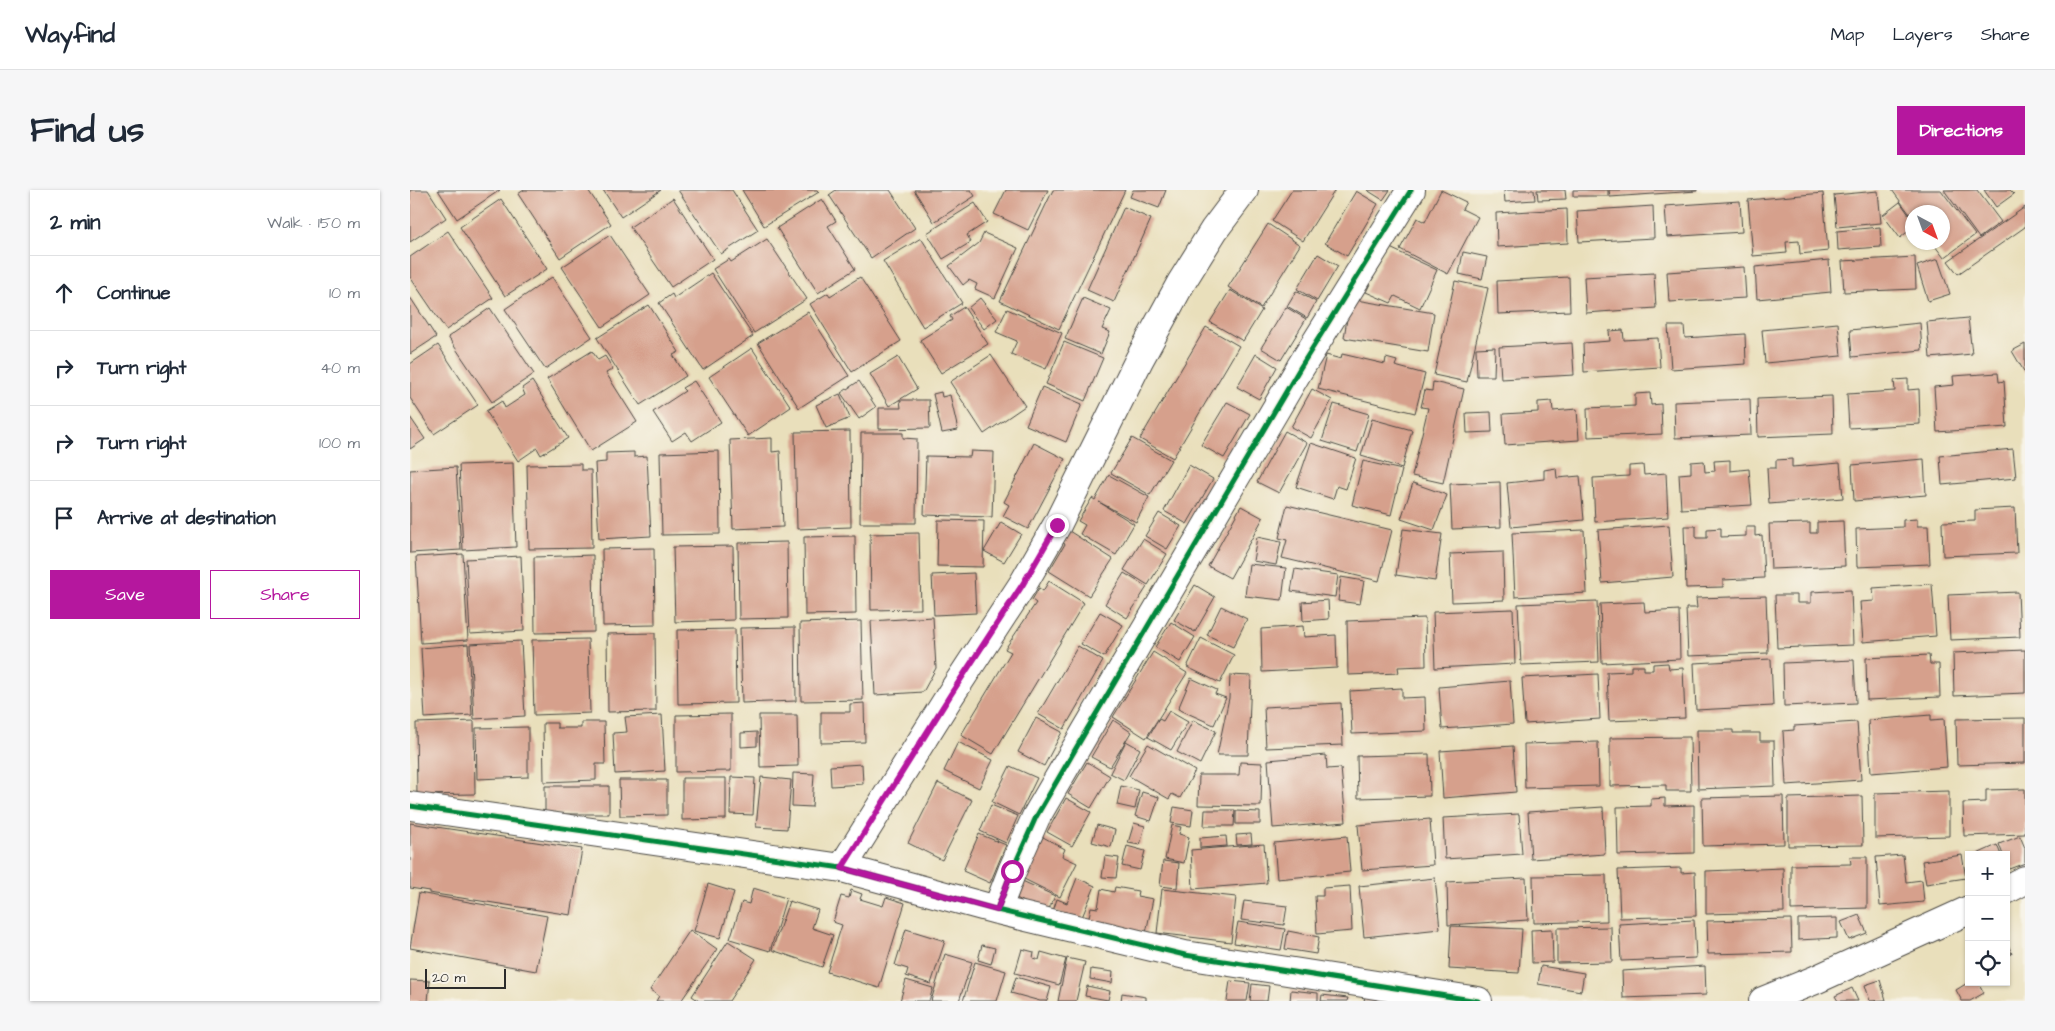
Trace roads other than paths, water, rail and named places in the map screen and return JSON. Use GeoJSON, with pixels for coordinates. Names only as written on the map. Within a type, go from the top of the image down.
{"type":"FeatureCollection","features":[{"type":"Feature","properties":{"kind":"street"},"geometry":{"type":"LineString","coordinates":[[842,868],[951,694],[1023,584],[1057,525],[1139,360],[1181,283],[1214,230],[1244,190]]}},
{"type":"Feature","properties":{"kind":"street"},"geometry":{"type":"LineString","coordinates":[[997,910],[1036,817],[1300,368],[1410,190]]}},
{"type":"Feature","properties":{"kind":"street"},"geometry":{"type":"LineString","coordinates":[[410,806],[842,868],[997,910],[1184,955],[1478,1001]]}},
{"type":"Feature","properties":{"kind":"street"},"geometry":{"type":"LineString","coordinates":[[2010,888],[2025,880]]}},
{"type":"Feature","properties":{"kind":"street"},"geometry":{"type":"LineString","coordinates":[[1763,1001],[1815,980],[1965,912]]}}]}
